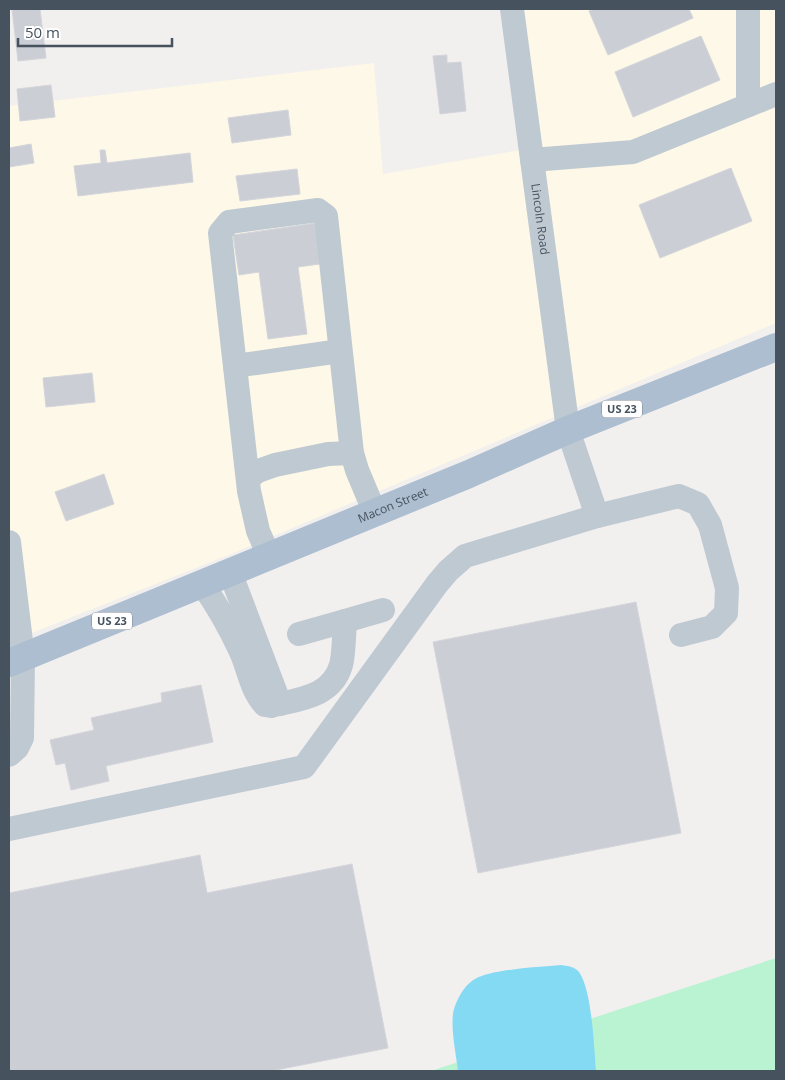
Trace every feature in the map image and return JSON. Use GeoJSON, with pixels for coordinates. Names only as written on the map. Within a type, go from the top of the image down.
{"type":"FeatureCollection","features":[{"type":"Feature","properties":{"kind":"main road","name":"Macon Street"},"geometry":{"type":"LineString","coordinates":[[16,661],[469,474],[568,430],[776,347]]}},
{"type":"Feature","properties":{"kind":"street","name":"Lincoln Road"},"geometry":{"type":"LineString","coordinates":[[512,9],[568,430],[597,516]]}},
{"type":"Feature","properties":{"kind":"street"},"geometry":{"type":"LineString","coordinates":[[748,9],[748,105]]}},
{"type":"Feature","properties":{"kind":"street"},"geometry":{"type":"LineString","coordinates":[[532,160],[634,152],[776,94]]}},
{"type":"Feature","properties":{"kind":"street"},"geometry":{"type":"LineString","coordinates":[[269,556],[258,531],[249,490],[220,233],[229,222],[318,210],[326,216],[352,453],[375,513]]}},
{"type":"Feature","properties":{"kind":"street"},"geometry":{"type":"LineString","coordinates":[[235,366],[340,351]]}},
{"type":"Feature","properties":{"kind":"street"},"geometry":{"type":"LineString","coordinates":[[248,478],[258,471],[275,465],[328,454],[352,453]]}},
{"type":"Feature","properties":{"kind":"street"},"geometry":{"type":"LineString","coordinates":[[9,829],[304,767],[437,584],[465,556],[597,516],[679,496],[698,504],[710,525],[727,588],[726,612],[712,627],[681,635]]}},
{"type":"Feature","properties":{"kind":"street"},"geometry":{"type":"LineString","coordinates":[[9,542],[22,738],[17,748],[9,755]]}},
{"type":"Feature","properties":{"kind":"street"},"geometry":{"type":"LineString","coordinates":[[230,572],[280,704]]}},
{"type":"Feature","properties":{"kind":"street"},"geometry":{"type":"LineString","coordinates":[[202,584],[216,605],[242,653],[256,694],[265,705],[280,704],[321,692],[336,678],[342,664],[345,622]]}},
{"type":"Feature","properties":{"kind":"street"},"geometry":{"type":"LineString","coordinates":[[299,634],[383,610]]}},
{"type":"Feature","properties":{"kind":"shaded area"},"geometry":{"type":"Polygon","coordinates":[[[520,9],[776,9],[776,323],[231,554],[9,642],[9,106],[374,63],[383,174],[537,147],[520,9]]]}},
{"type":"Feature","properties":{"kind":"green space"},"geometry":{"type":"Polygon","coordinates":[[[776,958],[776,1071],[431,1071],[776,958]]]}},
{"type":"Feature","properties":{"kind":"water"},"geometry":{"type":"Polygon","coordinates":[[[561,965],[569,966],[579,972],[587,992],[592,1019],[596,1071],[458,1071],[453,1035],[453,1014],[458,999],[467,985],[475,979],[493,973],[561,965]]]}},
{"type":"Feature","properties":{"kind":"building"},"geometry":{"type":"Polygon","coordinates":[[[12,9],[40,9],[46,58],[18,61],[12,9]]]}},
{"type":"Feature","properties":{"kind":"building"},"geometry":{"type":"Polygon","coordinates":[[[594,9],[689,9],[693,18],[608,55],[589,11],[594,9]]]}},
{"type":"Feature","properties":{"kind":"building"},"geometry":{"type":"Polygon","coordinates":[[[701,36],[720,80],[633,117],[615,72],[701,36]]]}},
{"type":"Feature","properties":{"kind":"building"},"geometry":{"type":"Polygon","coordinates":[[[447,55],[447,63],[461,62],[466,111],[440,114],[433,56],[447,55]]]}},
{"type":"Feature","properties":{"kind":"building"},"geometry":{"type":"Polygon","coordinates":[[[51,85],[55,117],[20,121],[17,89],[51,85]]]}},
{"type":"Feature","properties":{"kind":"building"},"geometry":{"type":"Polygon","coordinates":[[[288,110],[291,135],[232,143],[228,118],[288,110]]]}},
{"type":"Feature","properties":{"kind":"building"},"geometry":{"type":"Polygon","coordinates":[[[31,144],[34,163],[9,167],[9,148],[31,144]]]}},
{"type":"Feature","properties":{"kind":"building"},"geometry":{"type":"Polygon","coordinates":[[[100,150],[105,150],[107,163],[190,153],[193,182],[78,196],[74,166],[101,163],[100,150]]]}},
{"type":"Feature","properties":{"kind":"building"},"geometry":{"type":"Polygon","coordinates":[[[731,168],[752,221],[660,258],[639,205],[731,168]]]}},
{"type":"Feature","properties":{"kind":"building"},"geometry":{"type":"Polygon","coordinates":[[[297,169],[300,194],[240,201],[236,176],[297,169]]]}},
{"type":"Feature","properties":{"kind":"building"},"geometry":{"type":"Polygon","coordinates":[[[316,223],[320,264],[298,267],[307,334],[268,339],[259,272],[239,275],[233,235],[316,223]]]}},
{"type":"Feature","properties":{"kind":"building"},"geometry":{"type":"Polygon","coordinates":[[[92,373],[95,402],[46,407],[43,378],[92,373]]]}},
{"type":"Feature","properties":{"kind":"building"},"geometry":{"type":"Polygon","coordinates":[[[104,474],[114,504],[66,521],[55,492],[104,474]]]}},
{"type":"Feature","properties":{"kind":"building"},"geometry":{"type":"Polygon","coordinates":[[[636,602],[681,833],[478,873],[433,642],[636,602]]]}},
{"type":"Feature","properties":{"kind":"building"},"geometry":{"type":"Polygon","coordinates":[[[201,685],[213,742],[106,766],[109,781],[71,790],[65,763],[56,765],[50,740],[94,730],[91,718],[162,702],[161,693],[201,685]]]}},
{"type":"Feature","properties":{"kind":"building"},"geometry":{"type":"Polygon","coordinates":[[[200,855],[207,893],[352,864],[388,1048],[271,1071],[9,1071],[9,893],[200,855]]]}}]}
